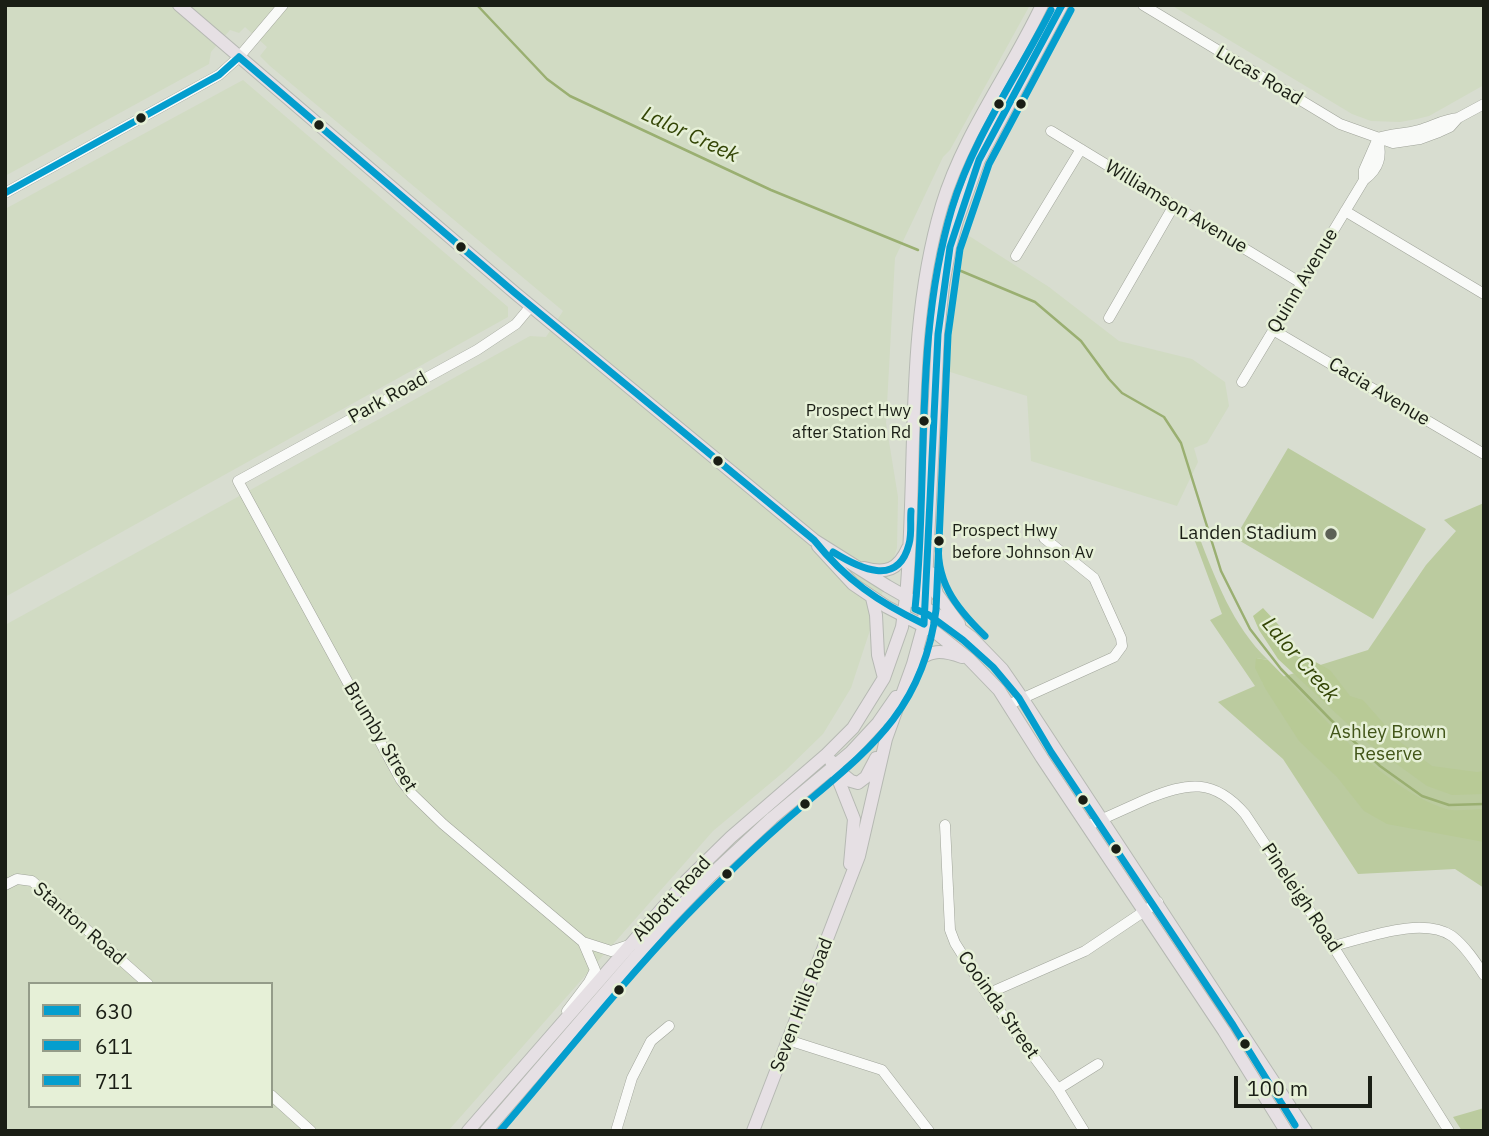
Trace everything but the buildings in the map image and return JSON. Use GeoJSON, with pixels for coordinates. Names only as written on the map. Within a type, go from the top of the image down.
{"type":"FeatureCollection","features":[{"type":"Feature","properties":{"kind":"main road"},"geometry":{"type":"LineString","coordinates":[[179,5],[531,306],[814,540],[971,637]]}},
{"type":"Feature","properties":{"kind":"main road"},"geometry":{"type":"LineString","coordinates":[[884,678],[904,615],[919,328],[933,239],[942,205],[960,158],[1042,5]]}},
{"type":"Feature","properties":{"kind":"main road","name":"Seven Hills Road"},"geometry":{"type":"LineString","coordinates":[[753,1131],[859,856],[886,739],[913,664],[924,624],[938,334],[943,285],[957,221],[979,160],[1062,5]]}},
{"type":"Feature","properties":{"kind":"main road"},"geometry":{"type":"LineString","coordinates":[[814,540],[836,568],[853,584],[872,598],[924,624],[969,659],[1010,704],[1042,758],[1224,1031],[1286,1131]]}},
{"type":"Feature","properties":{"kind":"main road"},"geometry":{"type":"LineString","coordinates":[[854,565],[878,572],[892,569],[901,561],[909,545]]}},
{"type":"Feature","properties":{"kind":"main road"},"geometry":{"type":"LineString","coordinates":[[927,563],[943,604],[1002,669],[1022,698],[1306,1131]]}},
{"type":"Feature","properties":{"kind":"main road"},"geometry":{"type":"LineString","coordinates":[[872,598],[876,615],[877,655],[884,678]]}},
{"type":"Feature","properties":{"kind":"main road"},"geometry":{"type":"LineString","coordinates":[[913,664],[925,655],[939,651],[969,659]]}},
{"type":"Feature","properties":{"kind":"main road","name":"Abbott Road"},"geometry":{"type":"LineString","coordinates":[[468,1131],[712,855],[827,754],[862,715],[884,678]]}},
{"type":"Feature","properties":{"kind":"main road","name":"Abbott Road"},"geometry":{"type":"LineString","coordinates":[[486,1131],[666,922],[711,875],[868,735],[906,682]]}},
{"type":"Feature","properties":{"kind":"main road"},"geometry":{"type":"LineString","coordinates":[[833,767],[851,781],[862,781],[886,739]]}},
{"type":"Feature","properties":{"kind":"main road","name":"Seven Hills Road"},"geometry":{"type":"LineString","coordinates":[[827,754],[853,819],[849,878]]}},
{"type":"Feature","properties":{"kind":"street"},"geometry":{"type":"LineString","coordinates":[[5,193],[219,75],[239,57],[283,5]]}},
{"type":"Feature","properties":{"kind":"street","name":"Lucas Road"},"geometry":{"type":"LineString","coordinates":[[1143,5],[1340,124],[1392,143],[1420,139],[1450,127],[1458,118],[1484,104]]}},
{"type":"Feature","properties":{"kind":"street","name":"Williamson Avenue"},"geometry":{"type":"LineString","coordinates":[[1051,131],[1301,283]]}},
{"type":"Feature","properties":{"kind":"street","name":"Quinn Avenue"},"geometry":{"type":"LineString","coordinates":[[1242,382],[1364,180],[1364,170],[1378,138]]}},
{"type":"Feature","properties":{"kind":"street"},"geometry":{"type":"LineString","coordinates":[[1016,256],[1081,149]]}},
{"type":"Feature","properties":{"kind":"street"},"geometry":{"type":"LineString","coordinates":[[1109,318],[1173,206]]}},
{"type":"Feature","properties":{"kind":"street"},"geometry":{"type":"LineString","coordinates":[[1345,211],[1484,294]]}},
{"type":"Feature","properties":{"kind":"street","name":"Park Road"},"geometry":{"type":"LineString","coordinates":[[238,481],[477,349],[516,324],[531,306]]}},
{"type":"Feature","properties":{"kind":"street","name":"Cacia Avenue"},"geometry":{"type":"LineString","coordinates":[[1273,330],[1484,454]]}},
{"type":"Feature","properties":{"kind":"street","name":"Brumby Street"},"geometry":{"type":"LineString","coordinates":[[238,481],[401,780],[443,824],[583,942],[611,951],[620,950],[633,942]]}},
{"type":"Feature","properties":{"kind":"street"},"geometry":{"type":"LineString","coordinates":[[1010,704],[1111,658],[1120,652],[1123,644],[1096,580],[1044,538]]}},
{"type":"Feature","properties":{"kind":"street","name":"Pineleigh Road"},"geometry":{"type":"LineString","coordinates":[[1087,825],[1182,787],[1204,786],[1220,792],[1234,802],[1245,814],[1333,946],[1449,1131]]}},
{"type":"Feature","properties":{"kind":"street","name":"Cooinda Street"},"geometry":{"type":"LineString","coordinates":[[945,825],[950,930],[954,943],[987,994],[1058,1089],[1084,1131]]}},
{"type":"Feature","properties":{"kind":"street","name":"Stanton Road"},"geometry":{"type":"LineString","coordinates":[[5,885],[17,879],[32,881],[146,982]]}},
{"type":"Feature","properties":{"kind":"street"},"geometry":{"type":"LineString","coordinates":[[987,994],[1085,951],[1158,902]]}},
{"type":"Feature","properties":{"kind":"street"},"geometry":{"type":"LineString","coordinates":[[1333,946],[1402,930],[1434,928],[1461,944],[1484,975]]}},
{"type":"Feature","properties":{"kind":"street"},"geometry":{"type":"LineString","coordinates":[[560,1026],[571,1004],[595,970],[583,942]]}},
{"type":"Feature","properties":{"kind":"street"},"geometry":{"type":"LineString","coordinates":[[616,1131],[639,1066],[651,1041],[669,1026]]}},
{"type":"Feature","properties":{"kind":"street"},"geometry":{"type":"LineString","coordinates":[[788,1040],[882,1070],[929,1131]]}},
{"type":"Feature","properties":{"kind":"street"},"geometry":{"type":"LineString","coordinates":[[1058,1089],[1098,1064]]}},
{"type":"Feature","properties":{"kind":"street"},"geometry":{"type":"LineString","coordinates":[[273,1097],[312,1131]]}},
{"type":"Feature","properties":{"kind":"shaded area"},"geometry":{"type":"Polygon","coordinates":[[[5,5],[1030,5],[950,150],[943,157],[895,258],[886,423],[898,497],[897,548],[851,688],[823,734],[786,770],[713,831],[448,1131],[5,1131],[5,625],[530,336],[546,337],[563,311],[270,66],[260,56],[267,47],[245,27],[239,33],[230,30],[211,52],[209,64],[5,176],[5,5]]]}},
{"type":"Feature","properties":{"kind":"shaded area"},"geometry":{"type":"Polygon","coordinates":[[[1171,5],[1484,5],[1484,85],[1429,116],[1400,122],[1371,121],[1352,114],[1171,5]]]}},
{"type":"Feature","properties":{"kind":"shaded area"},"geometry":{"type":"Polygon","coordinates":[[[243,80],[508,307],[508,317],[5,597],[5,209],[243,80]]]}},
{"type":"Feature","properties":{"kind":"shaded area"},"geometry":{"type":"Polygon","coordinates":[[[966,234],[1049,287],[1119,341],[1192,359],[1225,382],[1229,406],[1207,443],[1194,448],[1198,462],[1177,506],[1031,461],[1027,396],[947,371],[949,327],[958,262],[966,234]]]}},
{"type":"Feature","properties":{"kind":"green space","name":"Landen Stadium"},"geometry":{"type":"Polygon","coordinates":[[[1288,448],[1426,529],[1373,619],[1235,538],[1288,448]]]}},
{"type":"Feature","properties":{"kind":"green space","name":"Ashley Brown Reserve"},"geometry":{"type":"Polygon","coordinates":[[[1484,503],[1484,888],[1455,869],[1358,874],[1283,759],[1218,702],[1255,686],[1210,620],[1222,614],[1193,536],[1198,534],[1219,585],[1244,632],[1268,660],[1256,658],[1263,683],[1368,650],[1426,565],[1456,531],[1444,520],[1484,503]]]}},
{"type":"Feature","properties":{"kind":"green space"},"geometry":{"type":"Polygon","coordinates":[[[1263,608],[1288,635],[1292,655],[1310,659],[1330,670],[1350,696],[1363,700],[1399,741],[1432,766],[1484,771],[1484,794],[1452,795],[1427,786],[1369,744],[1278,659],[1253,616],[1263,608]]]}},
{"type":"Feature","properties":{"kind":"green space"},"geometry":{"type":"Polygon","coordinates":[[[1256,658],[1268,660],[1350,745],[1397,783],[1446,809],[1484,809],[1484,842],[1387,824],[1364,811],[1337,777],[1299,741],[1265,688],[1255,668],[1256,658]]]}},
{"type":"Feature","properties":{"kind":"green space"},"geometry":{"type":"Polygon","coordinates":[[[1484,1108],[1484,1131],[1462,1131],[1453,1117],[1484,1108]]]}},
{"type":"Feature","properties":{"kind":"waterway","name":"Lalor Creek"},"geometry":{"type":"LineString","coordinates":[[477,5],[547,79],[570,96],[771,190],[918,250]]}},
{"type":"Feature","properties":{"kind":"waterway","name":"Lalor Creek"},"geometry":{"type":"LineString","coordinates":[[961,271],[1035,302],[1081,341],[1122,393],[1164,417],[1181,443],[1221,571],[1250,629],[1281,669],[1331,720],[1380,766],[1422,796],[1449,805],[1484,804]]}},
{"type":"Feature","properties":{"kind":"transit line","name":"630"},"geometry":{"type":"LineString","coordinates":[[239,57],[515,293],[814,540],[838,567],[864,589],[924,624],[938,334],[950,247],[979,160],[1062,5]]}},
{"type":"Feature","properties":{"kind":"transit line","name":"711"},"geometry":{"type":"LineString","coordinates":[[1051,10],[972,157],[952,208],[940,257],[927,357],[915,609],[929,615],[963,640],[993,667],[1019,698],[1051,752],[1233,1025],[1295,1125]]}},
{"type":"Feature","properties":{"kind":"transit line","name":"611"},"geometry":{"type":"LineString","coordinates":[[500,1131],[684,918],[755,848],[834,780],[881,734],[916,681],[928,648],[936,610],[948,335],[960,249],[989,164],[1071,10]]}},
{"type":"Feature","properties":{"kind":"transit line","name":"630"},"geometry":{"type":"LineString","coordinates":[[5,193],[219,75],[239,57]]}},
{"type":"Feature","properties":{"kind":"transit line","name":"630"},"geometry":{"type":"LineString","coordinates":[[833,552],[866,568],[887,570],[896,566],[904,558],[909,544],[911,511]]}},
{"type":"Feature","properties":{"kind":"transit line","name":"711"},"geometry":{"type":"LineString","coordinates":[[939,536],[938,552],[943,579],[964,614],[985,636]]}},
{"type":"Feature","properties":{"kind":"place","name":"Prospect Hwy after Station Rd"},"geometry":{"type":"Point","coordinates":[924,421]}},
{"type":"Feature","properties":{"kind":"place","name":"Landen Stadium"},"geometry":{"type":"Point","coordinates":[1331,534]}},
{"type":"Feature","properties":{"kind":"place","name":"Prospect Hwy before Johnson Av"},"geometry":{"type":"Point","coordinates":[939,541]}}]}
